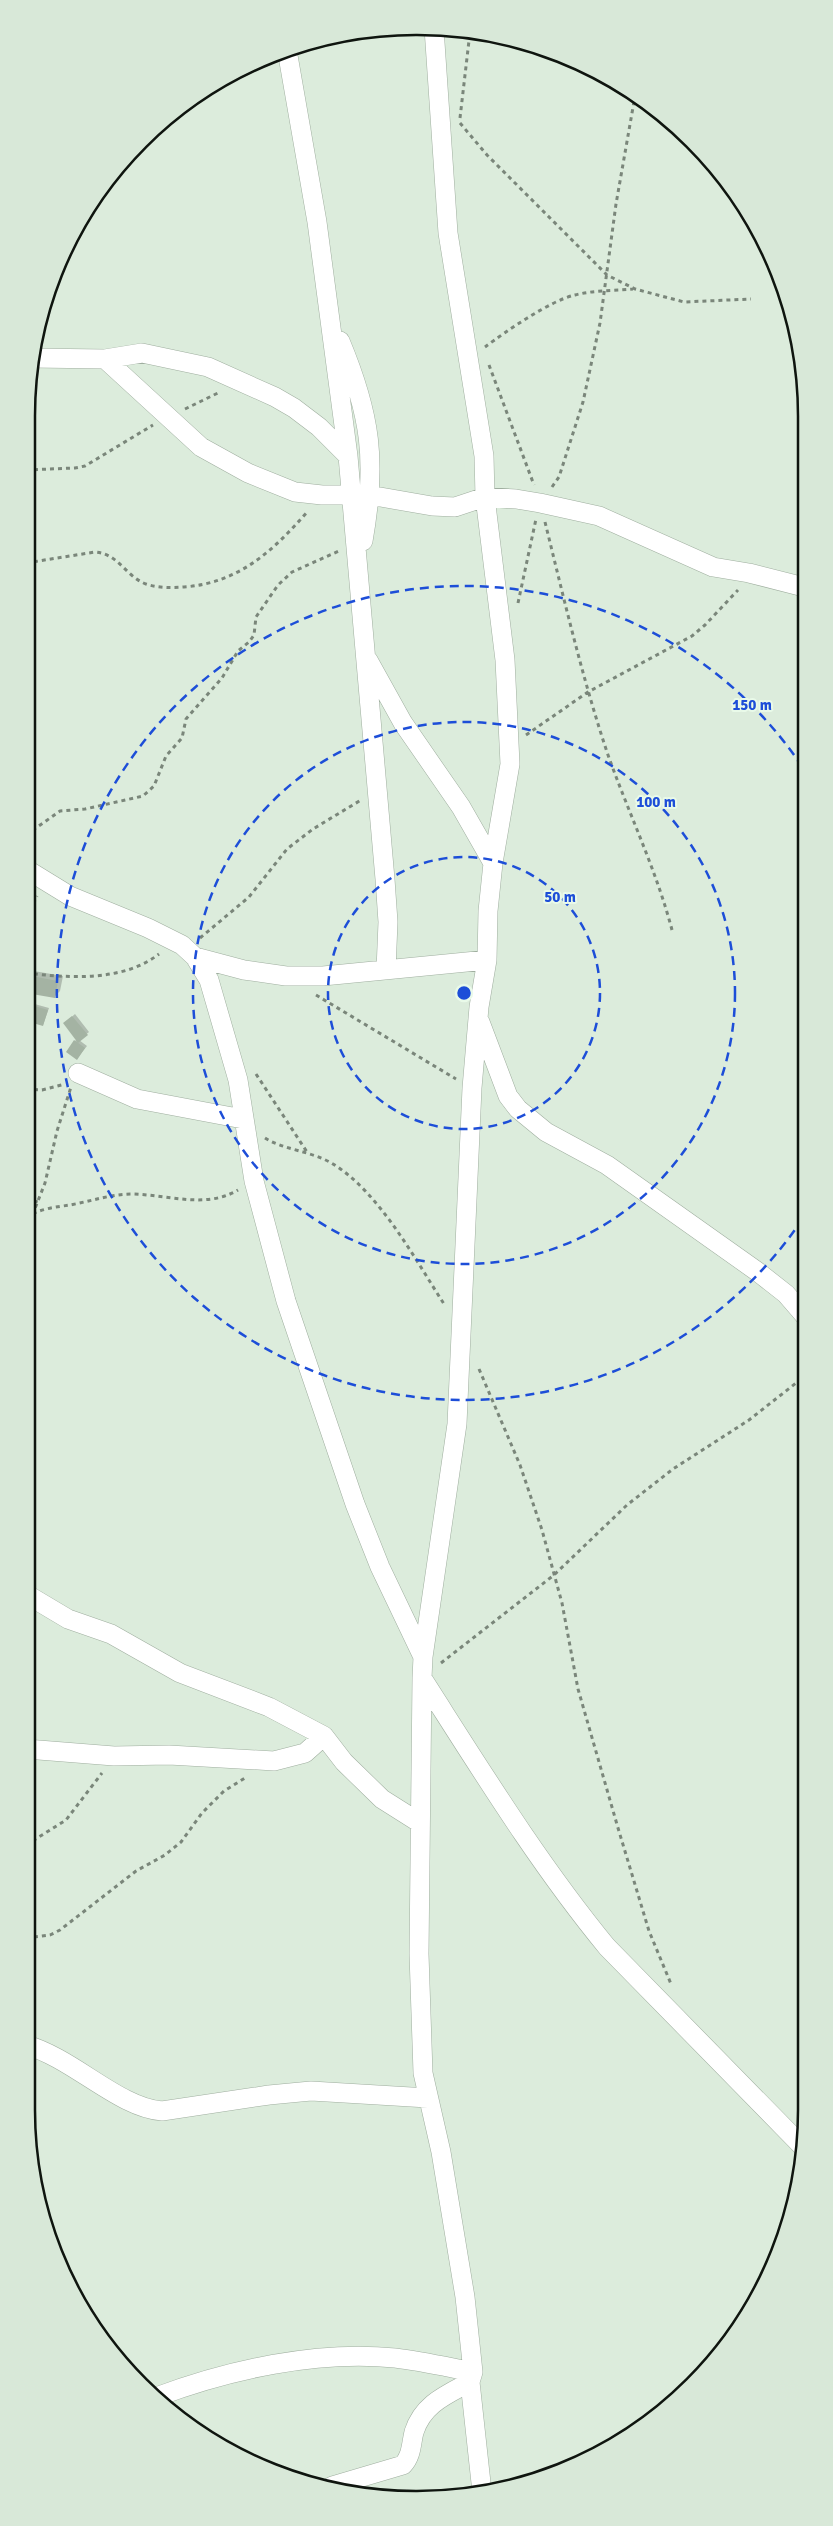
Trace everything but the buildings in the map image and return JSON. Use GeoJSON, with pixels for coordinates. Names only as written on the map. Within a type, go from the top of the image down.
{"type":"FeatureCollection","features":[{"type":"Feature","properties":{"kind":"street"},"geometry":{"type":"LineString","coordinates":[[435,36],[448,233],[484,456],[485,497],[505,660],[510,764],[493,863],[488,910],[487,960],[472,1088],[457,1424],[423,1657],[422,1678],[420,2022],[423,2073],[441,2152],[452,2217],[472,2377],[481,2486]]}},
{"type":"Feature","properties":{"kind":"street"},"geometry":{"type":"LineString","coordinates":[[288,57],[317,222],[348,461],[360,495],[358,567]]}},
{"type":"Feature","properties":{"kind":"street"},"geometry":{"type":"LineString","coordinates":[[331,320],[355,377],[366,417],[371,454],[360,495],[356,544],[388,922],[386,970]]}},
{"type":"Feature","properties":{"kind":"street"},"geometry":{"type":"LineString","coordinates":[[39,358],[105,359],[142,353],[208,367],[275,396],[294,408],[319,427],[348,461]]}},
{"type":"Feature","properties":{"kind":"street"},"geometry":{"type":"LineString","coordinates":[[105,359],[202,447],[248,473],[295,492],[319,495],[360,495],[432,506],[455,507],[485,497],[540,503],[599,516],[713,567],[750,573],[798,585]]}},
{"type":"Feature","properties":{"kind":"street"},"geometry":{"type":"LineString","coordinates":[[319,495],[336,482],[348,461]]}},
{"type":"Feature","properties":{"kind":"street"},"geometry":{"type":"LineString","coordinates":[[365,654],[403,723],[461,806],[493,863]]}},
{"type":"Feature","properties":{"kind":"street"},"geometry":{"type":"LineString","coordinates":[[35,875],[70,896],[184,949],[244,970],[286,976],[324,976],[487,960]]}},
{"type":"Feature","properties":{"kind":"street"},"geometry":{"type":"LineString","coordinates":[[184,949],[209,980],[228,1041],[238,1080],[254,1181],[286,1301],[352,1495],[380,1567],[423,1657]]}},
{"type":"Feature","properties":{"kind":"street"},"geometry":{"type":"LineString","coordinates":[[479,1018],[508,1096],[518,1109],[546,1132],[606,1166],[758,1272],[786,1294],[798,1308]]}},
{"type":"Feature","properties":{"kind":"street"},"geometry":{"type":"LineString","coordinates":[[78,1073],[137,1098],[244,1121]]}},
{"type":"Feature","properties":{"kind":"street"},"geometry":{"type":"LineString","coordinates":[[35,1599],[68,1619],[111,1634],[180,1674],[269,1707],[324,1736],[344,1762],[382,1799],[420,1823]]}},
{"type":"Feature","properties":{"kind":"street"},"geometry":{"type":"LineString","coordinates":[[422,1678],[530,1847],[583,1919],[607,1947],[796,2140]]}},
{"type":"Feature","properties":{"kind":"street"},"geometry":{"type":"LineString","coordinates":[[35,1750],[118,1756],[169,1755],[274,1761],[305,1753],[324,1736]]}},
{"type":"Feature","properties":{"kind":"street"},"geometry":{"type":"LineString","coordinates":[[35,2047],[77,2068],[133,2103],[149,2110],[162,2111],[312,2091],[363,2096],[428,2098]]}},
{"type":"Feature","properties":{"kind":"street"},"geometry":{"type":"LineString","coordinates":[[164,2395],[215,2378],[290,2361],[336,2358],[394,2358],[472,2377]]}},
{"type":"Feature","properties":{"kind":"street"},"geometry":{"type":"LineString","coordinates":[[340,2484],[403,2465],[410,2457],[414,2434],[424,2411],[472,2377]]}},
{"type":"Feature","properties":{"kind":"path"},"geometry":{"type":"LineString","coordinates":[[517,604],[540,503],[559,477],[583,402],[604,291],[634,103]]}},
{"type":"Feature","properties":{"kind":"path"},"geometry":{"type":"LineString","coordinates":[[459,123],[487,155],[606,275],[634,289],[684,302],[751,299]]}},
{"type":"Feature","properties":{"kind":"path"},"geometry":{"type":"LineString","coordinates":[[479,340],[483,349],[555,302],[576,294],[634,289]]}},
{"type":"Feature","properties":{"kind":"path"},"geometry":{"type":"LineString","coordinates":[[486,357],[540,503],[588,692],[625,804],[662,893],[672,930]]}},
{"type":"Feature","properties":{"kind":"path"},"geometry":{"type":"LineString","coordinates":[[35,469],[85,466],[168,417],[241,382]]}},
{"type":"Feature","properties":{"kind":"path"},"geometry":{"type":"LineString","coordinates":[[35,562],[95,552],[104,553],[117,560],[144,583],[170,588],[205,585],[236,575],[261,557],[290,532],[319,495]]}},
{"type":"Feature","properties":{"kind":"path"},"geometry":{"type":"LineString","coordinates":[[35,829],[60,811],[85,809],[149,793],[160,775],[166,756],[182,738],[186,719],[222,678],[238,651],[250,642],[259,611],[278,585],[292,572],[356,544]]}},
{"type":"Feature","properties":{"kind":"path"},"geometry":{"type":"LineString","coordinates":[[509,747],[588,692],[692,636],[735,594],[750,573]]}},
{"type":"Feature","properties":{"kind":"path"},"geometry":{"type":"LineString","coordinates":[[35,974],[68,978],[121,970],[184,949],[206,934],[249,897],[288,849],[314,829],[376,791]]}},
{"type":"Feature","properties":{"kind":"path"},"geometry":{"type":"LineString","coordinates":[[35,901],[47,882]]}},
{"type":"Feature","properties":{"kind":"path"},"geometry":{"type":"LineString","coordinates":[[311,992],[472,1088]]}},
{"type":"Feature","properties":{"kind":"path"},"geometry":{"type":"LineString","coordinates":[[252,1069],[307,1152]]}},
{"type":"Feature","properties":{"kind":"path"},"geometry":{"type":"LineString","coordinates":[[35,1089],[51,1088],[72,1080],[35,1209]]}},
{"type":"Feature","properties":{"kind":"path"},"geometry":{"type":"LineString","coordinates":[[244,1121],[270,1141],[307,1152],[332,1163],[354,1179],[375,1201],[461,1331]]}},
{"type":"Feature","properties":{"kind":"path"},"geometry":{"type":"LineString","coordinates":[[35,1215],[52,1208],[110,1195],[134,1194],[184,1200],[226,1197],[254,1181]]}},
{"type":"Feature","properties":{"kind":"path"},"geometry":{"type":"LineString","coordinates":[[478,1367],[520,1465],[542,1530],[554,1575],[578,1689],[649,1931],[673,1988]]}},
{"type":"Feature","properties":{"kind":"path"},"geometry":{"type":"LineString","coordinates":[[422,1678],[554,1575],[635,1499],[673,1469],[749,1420],[798,1382]]}},
{"type":"Feature","properties":{"kind":"path"},"geometry":{"type":"LineString","coordinates":[[35,1839],[66,1820],[93,1782],[118,1756]]}},
{"type":"Feature","properties":{"kind":"path"},"geometry":{"type":"LineString","coordinates":[[35,1937],[50,1935],[60,1930],[136,1871],[165,1855],[181,1842],[202,1814],[224,1791],[274,1761]]}}]}
